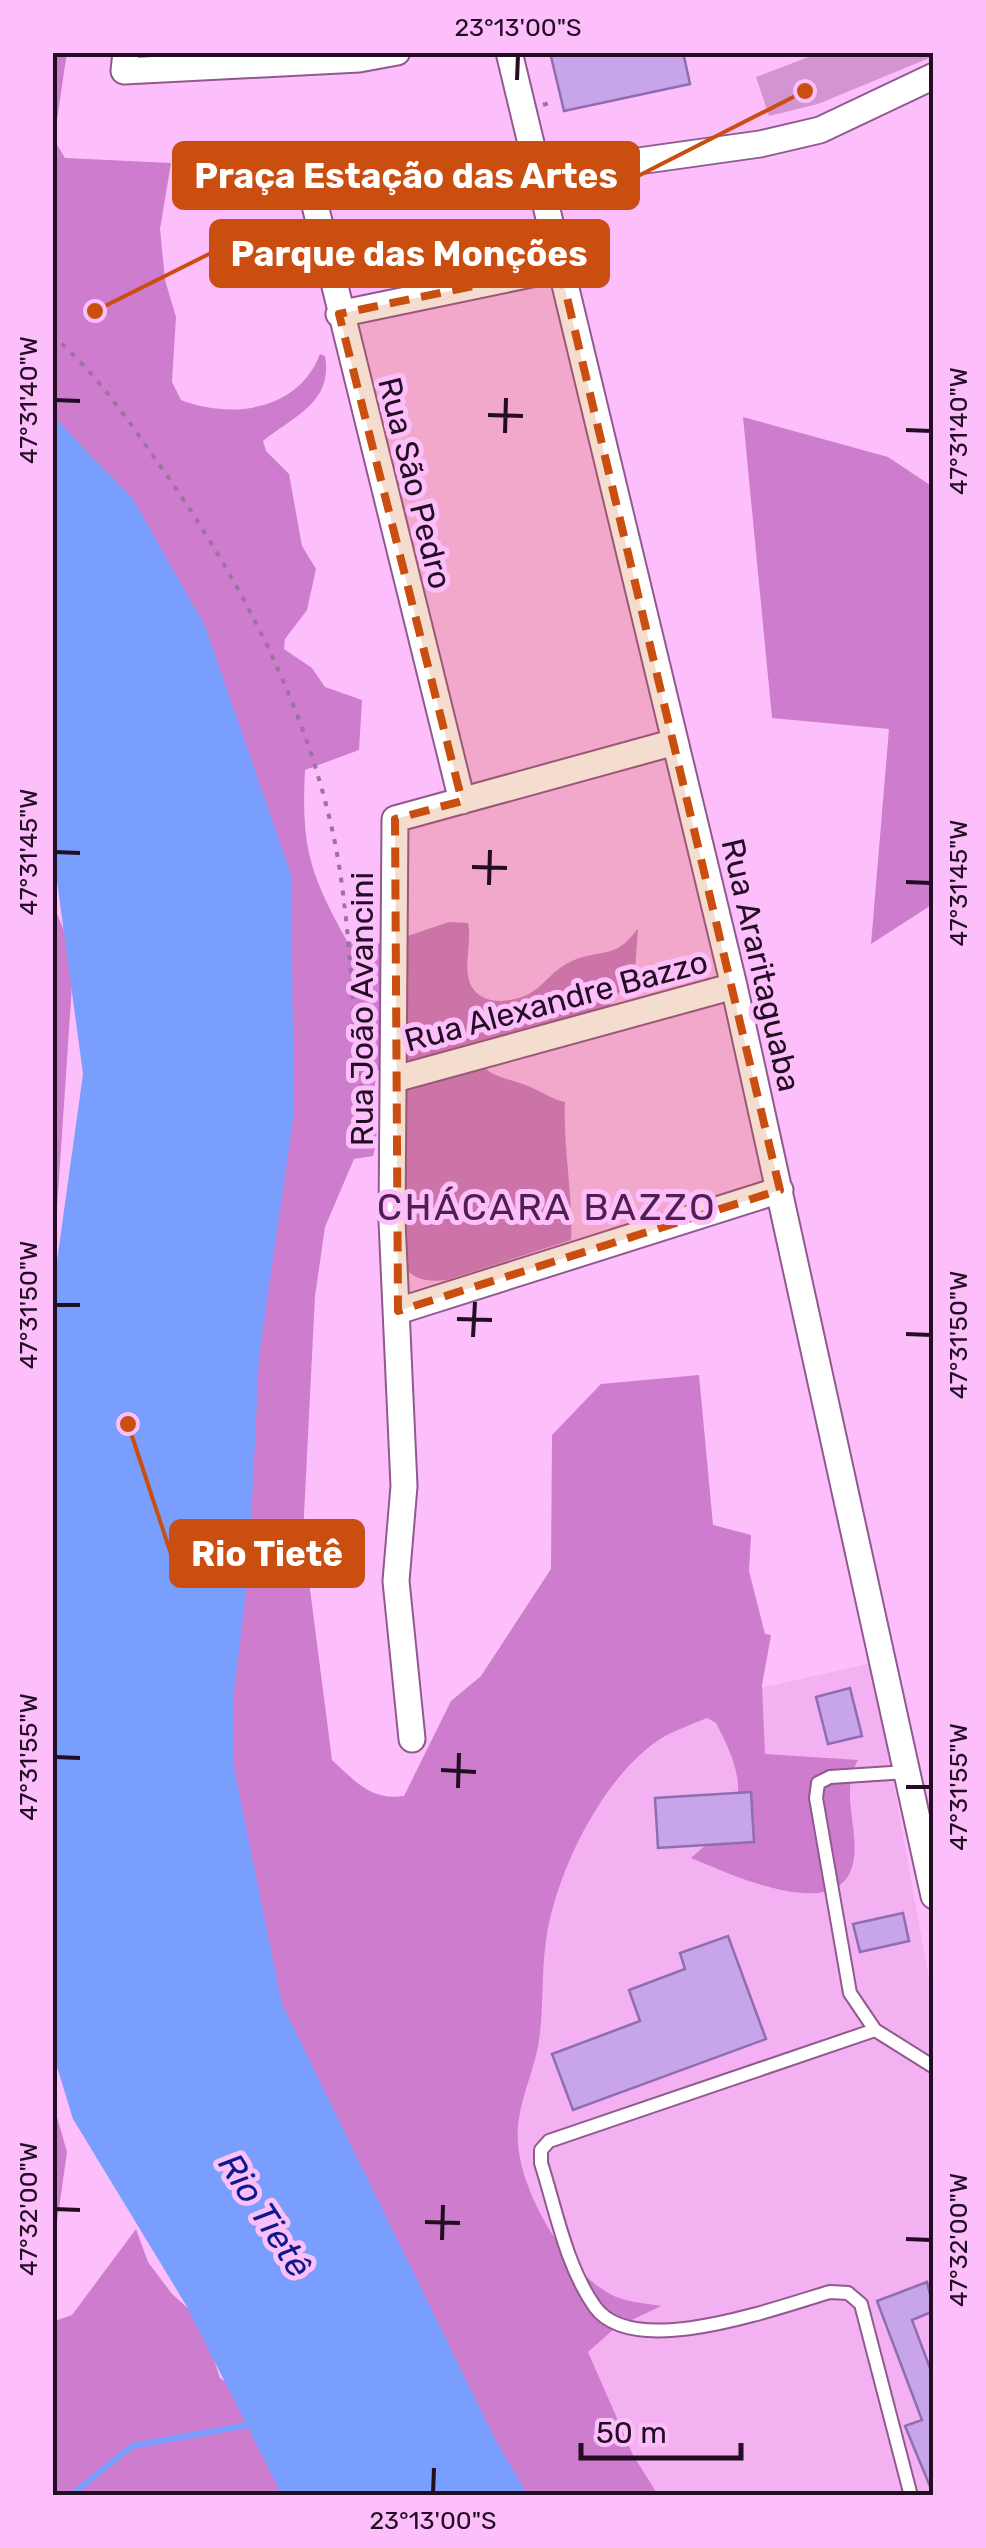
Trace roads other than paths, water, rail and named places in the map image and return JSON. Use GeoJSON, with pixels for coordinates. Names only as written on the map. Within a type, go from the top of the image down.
{"type":"FeatureCollection","features":[{"type":"Feature","properties":{"kind":"street"},"geometry":{"type":"LineString","coordinates":[[125,62],[358,59],[396,52]]}},
{"type":"Feature","properties":{"kind":"street","name":"Rua Araritaguaba"},"geometry":{"type":"LineString","coordinates":[[509,52],[734,986],[934,1896]]}},
{"type":"Feature","properties":{"kind":"street"},"geometry":{"type":"LineString","coordinates":[[539,174],[760,144],[820,130],[934,76]]}},
{"type":"Feature","properties":{"kind":"street","name":"Rua São Pedro"},"geometry":{"type":"LineString","coordinates":[[308,181],[462,800]]}},
{"type":"Feature","properties":{"kind":"street"},"geometry":{"type":"LineString","coordinates":[[340,314],[560,268]]}},
{"type":"Feature","properties":{"kind":"street"},"geometry":{"type":"LineString","coordinates":[[462,800],[675,742]]}},
{"type":"Feature","properties":{"kind":"street","name":"Rua João Avancini"},"geometry":{"type":"LineString","coordinates":[[412,1738],[396,1581],[404,1486],[392,1222],[395,819],[462,800]]}},
{"type":"Feature","properties":{"kind":"street","name":"Rua Alexandre Bazzo"},"geometry":{"type":"LineString","coordinates":[[395,1078],[734,986]]}},
{"type":"Feature","properties":{"kind":"street"},"geometry":{"type":"LineString","coordinates":[[398,1310],[780,1190]]}},
{"type":"Feature","properties":{"kind":"lane"},"geometry":{"type":"LineString","coordinates":[[907,1772],[830,1776],[818,1783],[816,1798],[850,1994],[874,2030],[934,2067]]}},
{"type":"Feature","properties":{"kind":"lane"},"geometry":{"type":"LineString","coordinates":[[874,2030],[550,2140],[541,2150],[541,2163],[579,2279],[598,2311],[622,2325],[696,2330],[830,2292],[848,2293],[861,2304],[911,2496]]}},
{"type":"Feature","properties":{"kind":"water"},"geometry":{"type":"Polygon","coordinates":[[[52,415],[133,499],[205,626],[291,874],[294,1113],[259,1357],[249,1567],[233,1701],[233,1763],[282,2004],[495,2439],[528,2495],[282,2495],[186,2305],[73,2119],[53,2054],[52,1297],[83,1074],[52,844],[52,415]]]}},
{"type":"Feature","properties":{"kind":"waterway"},"geometry":{"type":"LineString","coordinates":[[70,2496],[132,2446],[254,2424]]}},
{"type":"Feature","properties":{"kind":"place","name":"Praça Estação das Artes"},"geometry":{"type":"Point","coordinates":[805,91]}},
{"type":"Feature","properties":{"kind":"place","name":"Parque das Monções"},"geometry":{"type":"Point","coordinates":[95,311]}},
{"type":"Feature","properties":{"kind":"place","name":"Rio Tietê"},"geometry":{"type":"Point","coordinates":[128,1424]}},
{"type":"Feature","properties":{"kind":"district","name":"CHÁCARA BAZZO"},"geometry":{"type":"Point","coordinates":[547,1207]}}]}
